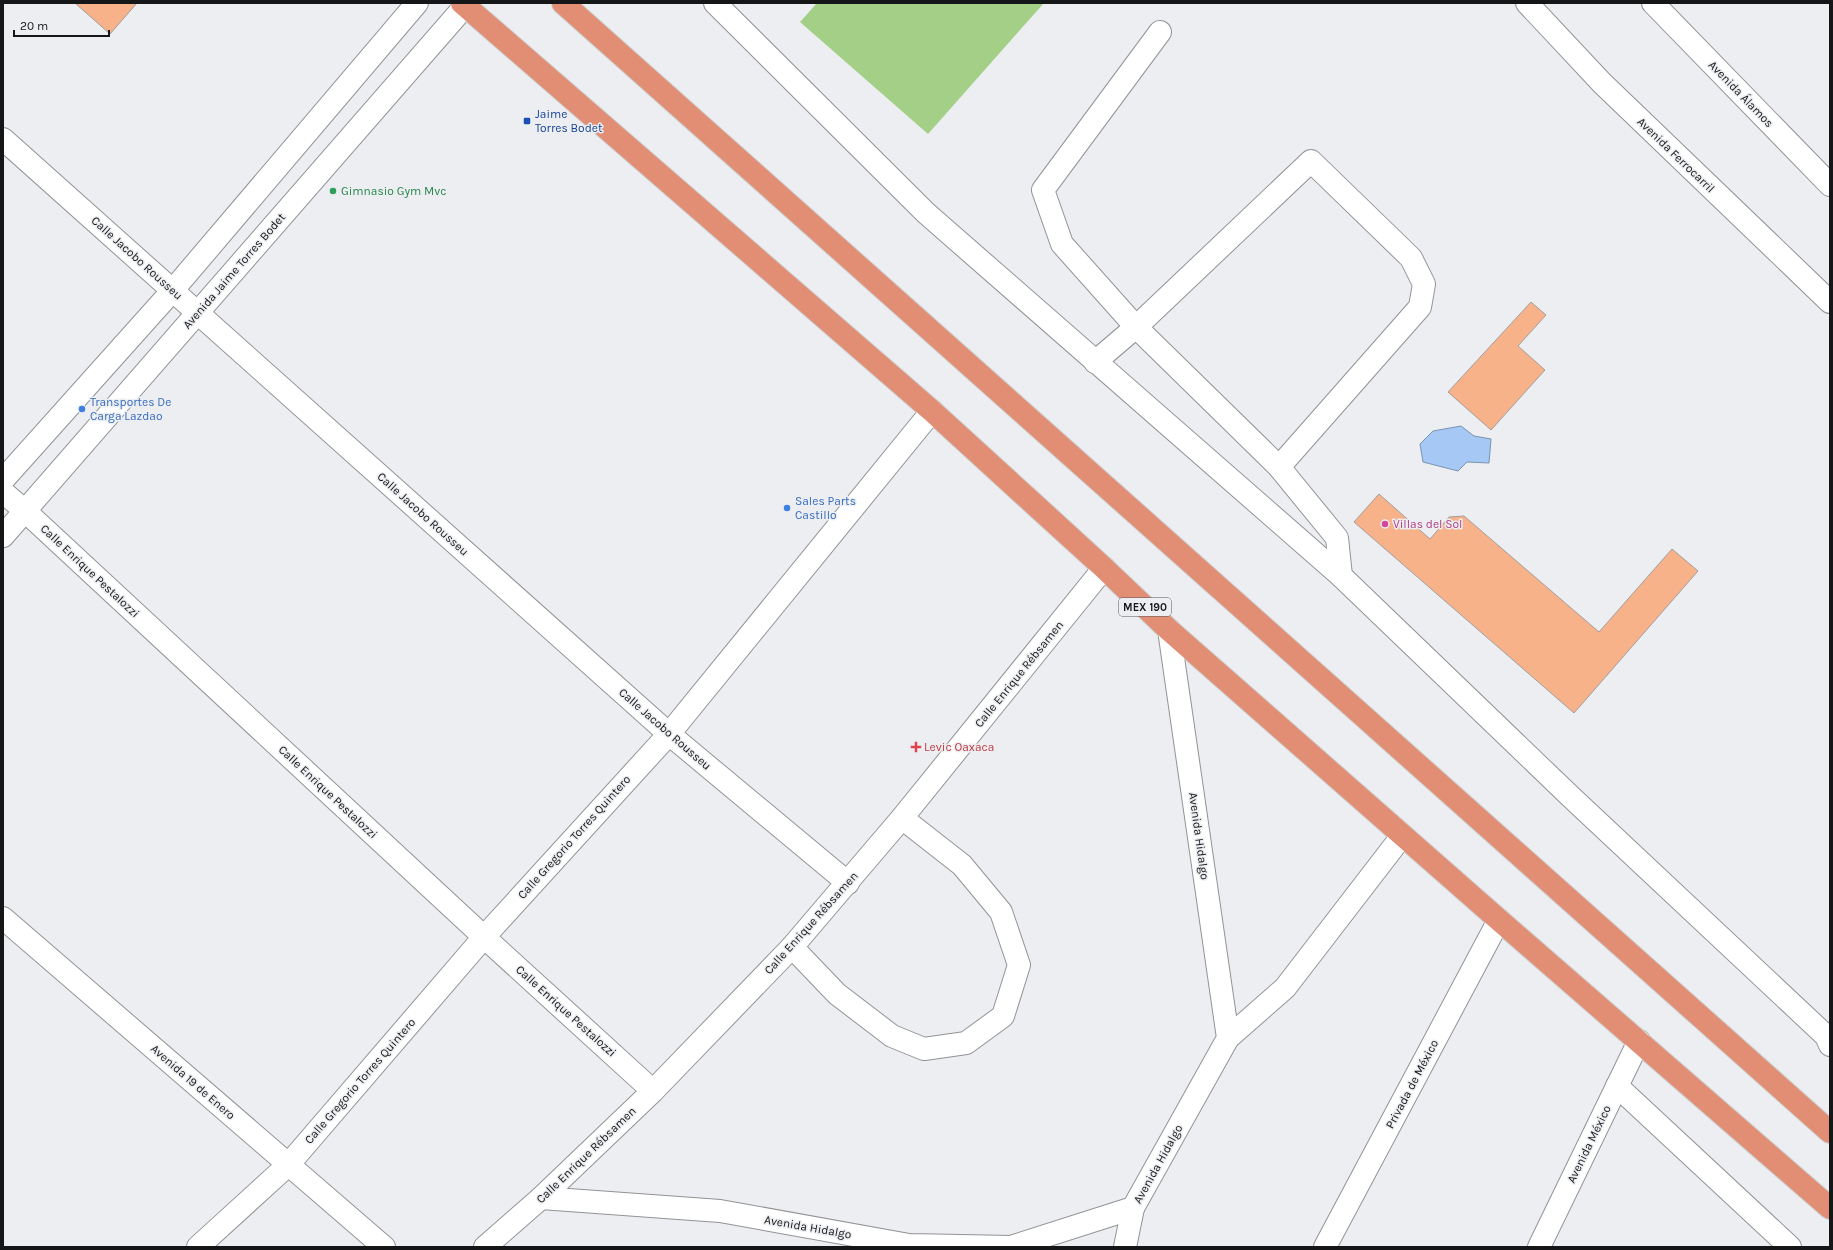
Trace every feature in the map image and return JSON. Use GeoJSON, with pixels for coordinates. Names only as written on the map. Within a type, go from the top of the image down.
{"type":"FeatureCollection","features":[{"type":"Feature","properties":{"kind":"highway"},"geometry":{"type":"LineString","coordinates":[[563,3],[1830,1132]]}},
{"type":"Feature","properties":{"kind":"highway","name":"MEX 190"},"geometry":{"type":"LineString","coordinates":[[463,4],[932,411],[1104,568],[1169,630],[1402,836],[1830,1208]]}},
{"type":"Feature","properties":{"kind":"street"},"geometry":{"type":"LineString","coordinates":[[3,480],[173,290],[417,3]]}},
{"type":"Feature","properties":{"kind":"street"},"geometry":{"type":"LineString","coordinates":[[715,3],[926,214],[1341,576],[1570,796],[1826,1036],[1830,1045]]}},
{"type":"Feature","properties":{"kind":"street","name":"Avenida Ferrocarril"},"geometry":{"type":"LineString","coordinates":[[1527,3],[1602,83],[1830,302]]}},
{"type":"Feature","properties":{"kind":"street","name":"Avenida Jaime Torres Bodet"},"geometry":{"type":"LineString","coordinates":[[3,536],[463,4]]}},
{"type":"Feature","properties":{"kind":"street","name":"Avenida Álamos"},"geometry":{"type":"LineString","coordinates":[[1662,6],[1830,185]]}},
{"type":"Feature","properties":{"kind":"street"},"geometry":{"type":"LineString","coordinates":[[1160,32],[1044,190],[1062,244],[1136,327],[1279,467],[1337,538],[1341,576]]}},
{"type":"Feature","properties":{"kind":"street","name":"Calle Jacobo Rousseu"},"geometry":{"type":"LineString","coordinates":[[3,139],[669,734],[848,883]]}},
{"type":"Feature","properties":{"kind":"street"},"geometry":{"type":"LineString","coordinates":[[1095,362],[1136,327],[1311,160],[1411,258],[1424,284],[1420,307],[1279,467]]}},
{"type":"Feature","properties":{"kind":"street","name":"Calle Gregorio Torres Quintero"},"geometry":{"type":"LineString","coordinates":[[198,1247],[288,1165],[484,937],[669,734],[932,411]]}},
{"type":"Feature","properties":{"kind":"street","name":"Calle Enrique Pestalozzi"},"geometry":{"type":"LineString","coordinates":[[3,492],[484,937],[653,1091]]}},
{"type":"Feature","properties":{"kind":"street","name":"Calle Enrique Rébsamen"},"geometry":{"type":"LineString","coordinates":[[485,1247],[541,1198],[653,1091],[792,947],[902,818],[1104,568]]}},
{"type":"Feature","properties":{"kind":"street","name":"Avenida Hidalgo"},"geometry":{"type":"LineString","coordinates":[[541,1198],[720,1210],[909,1245],[1011,1247],[1133,1208],[1228,1038],[1169,630]]}},
{"type":"Feature","properties":{"kind":"street"},"geometry":{"type":"LineString","coordinates":[[792,947],[837,994],[892,1036],[924,1049],[966,1043],[1003,1016],[1019,966],[1001,912],[962,865],[902,818]]}},
{"type":"Feature","properties":{"kind":"street"},"geometry":{"type":"LineString","coordinates":[[1228,1038],[1285,988],[1402,836]]}},
{"type":"Feature","properties":{"kind":"street","name":"Avenida 19 de Enero"},"geometry":{"type":"LineString","coordinates":[[3,918],[384,1247]]}},
{"type":"Feature","properties":{"kind":"street","name":"Privada de México"},"geometry":{"type":"LineString","coordinates":[[1324,1247],[1499,920]]}},
{"type":"Feature","properties":{"kind":"street","name":"Avenida México"},"geometry":{"type":"LineString","coordinates":[[1539,1247],[1639,1041]]}},
{"type":"Feature","properties":{"kind":"street"},"geometry":{"type":"LineString","coordinates":[[1617,1086],[1790,1247]]}},
{"type":"Feature","properties":{"kind":"street"},"geometry":{"type":"LineString","coordinates":[[1124,1247],[1133,1208]]}},
{"type":"Feature","properties":{"kind":"green space"},"geometry":{"type":"Polygon","coordinates":[[[817,3],[1044,3],[928,134],[800,22],[817,3]]]}},
{"type":"Feature","properties":{"kind":"water"},"geometry":{"type":"Polygon","coordinates":[[[1461,426],[1474,436],[1491,439],[1489,463],[1467,462],[1458,471],[1423,462],[1420,444],[1433,431],[1461,426]]]}},
{"type":"Feature","properties":{"kind":"building"},"geometry":{"type":"Polygon","coordinates":[[[75,3],[137,3],[110,34],[75,3]]]}},
{"type":"Feature","properties":{"kind":"building"},"geometry":{"type":"Polygon","coordinates":[[[1531,302],[1546,315],[1518,346],[1545,370],[1491,430],[1448,392],[1531,302]]]}},
{"type":"Feature","properties":{"kind":"building"},"geometry":{"type":"Polygon","coordinates":[[[1379,494],[1430,539],[1449,517],[1464,516],[1599,632],[1672,549],[1698,571],[1574,713],[1354,522],[1379,494]]]}},
{"type":"Feature","properties":{"kind":"place","name":"Jaime Torres Bodet"},"geometry":{"type":"Point","coordinates":[527,121]}},
{"type":"Feature","properties":{"kind":"place","name":"Gimnasio Gym Mvc"},"geometry":{"type":"Point","coordinates":[333,191]}},
{"type":"Feature","properties":{"kind":"place","name":"Transportes De Carga Lazdao"},"geometry":{"type":"Point","coordinates":[82,409]}},
{"type":"Feature","properties":{"kind":"place","name":"Sales Parts Castillo"},"geometry":{"type":"Point","coordinates":[787,508]}},
{"type":"Feature","properties":{"kind":"place","name":"Villas del Sol"},"geometry":{"type":"Point","coordinates":[1385,524]}},
{"type":"Feature","properties":{"kind":"place","name":"Levic Oaxaca"},"geometry":{"type":"Point","coordinates":[916,747]}}]}
